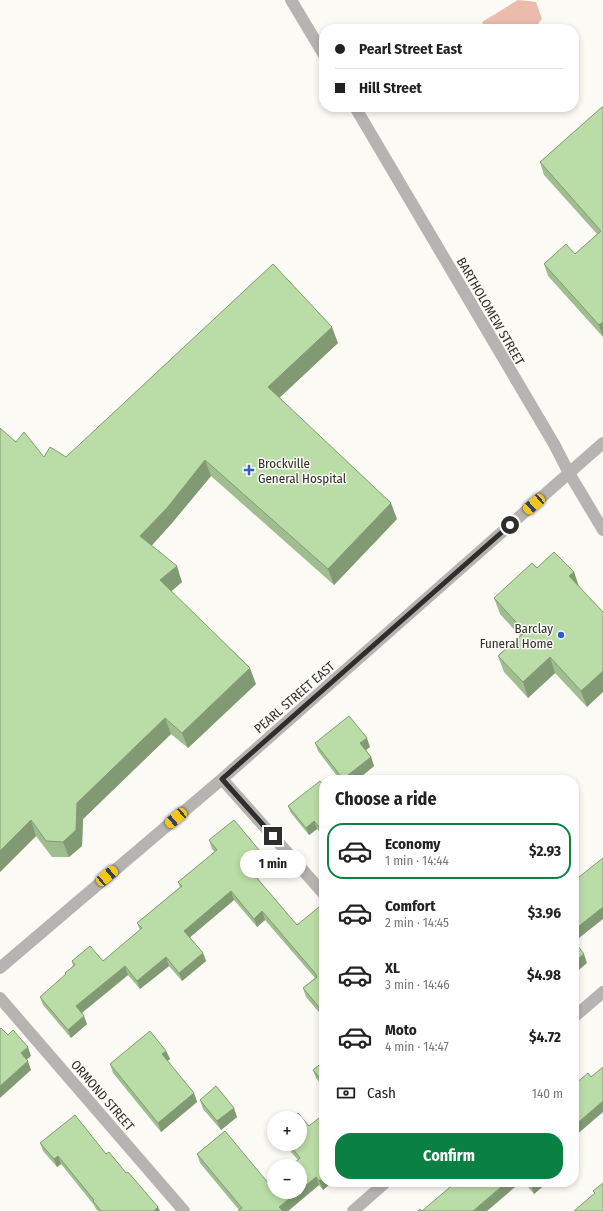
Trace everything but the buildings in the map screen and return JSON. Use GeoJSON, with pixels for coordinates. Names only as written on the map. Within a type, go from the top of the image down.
{"type":"FeatureCollection","features":[{"type":"Feature","properties":{"kind":"street"},"geometry":{"type":"LineString","coordinates":[[291,0],[319,47]]}},
{"type":"Feature","properties":{"kind":"street","name":"BARTHOLOMEW STREET"},"geometry":{"type":"LineString","coordinates":[[358,112],[554,444],[569,473],[603,530]]}},
{"type":"Feature","properties":{"kind":"street","name":"PEARL STREET EAST"},"geometry":{"type":"LineString","coordinates":[[0,968],[222,779],[603,442]]}},
{"type":"Feature","properties":{"kind":"street"},"geometry":{"type":"LineString","coordinates":[[222,779],[319,888]]}},
{"type":"Feature","properties":{"kind":"street"},"geometry":{"type":"LineString","coordinates":[[579,1013],[603,992]]}},
{"type":"Feature","properties":{"kind":"street","name":"ORMOND STREET"},"geometry":{"type":"LineString","coordinates":[[0,998],[184,1211]]}},
{"type":"Feature","properties":{"kind":"street"},"geometry":{"type":"LineString","coordinates":[[353,1211],[380,1187]]}},
{"type":"Feature","properties":{"kind":"shaded area"},"geometry":{"type":"Polygon","coordinates":[[[518,0],[536,2],[542,19],[538,24],[483,24],[482,22],[518,0]]]}},
{"type":"Feature","properties":{"kind":"place","name":"Brockville General Hospital"},"geometry":{"type":"Point","coordinates":[249,470]}},
{"type":"Feature","properties":{"kind":"place","name":"Barclay Funeral Home"},"geometry":{"type":"Point","coordinates":[561,635]}},
{"type":"Feature","properties":{"kind":"route"},"geometry":{"type":"LineString","coordinates":[[273,836],[222,779],[510,525]]}}]}
